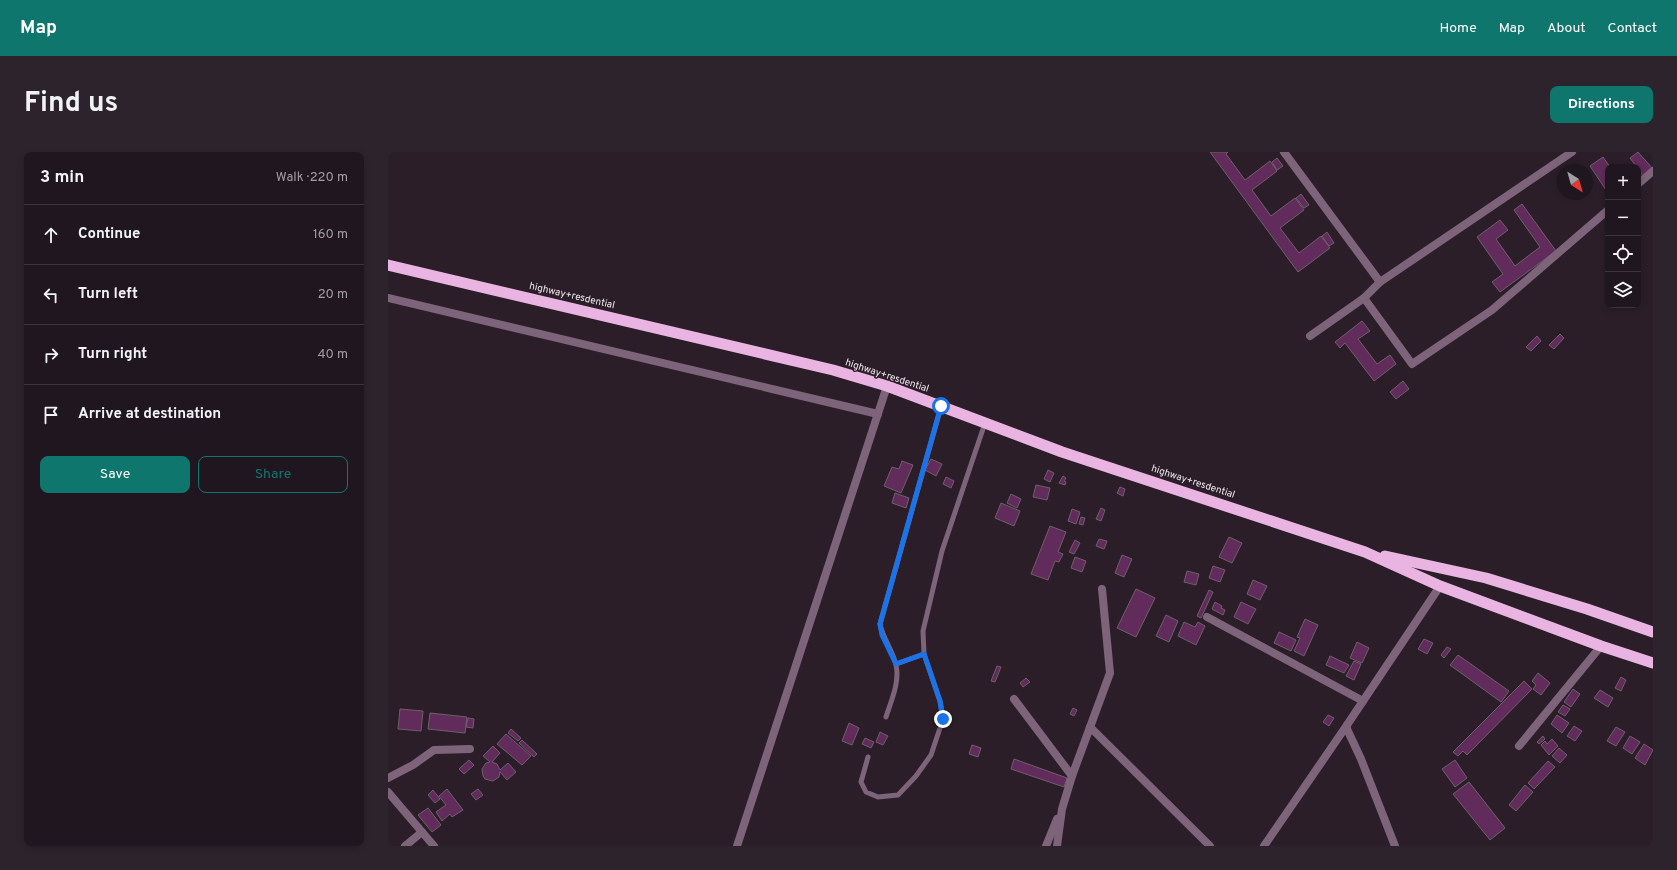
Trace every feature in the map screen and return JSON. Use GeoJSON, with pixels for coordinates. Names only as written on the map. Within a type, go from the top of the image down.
{"type":"FeatureCollection","features":[{"type":"Feature","properties":{"kind":"highway","name":"highway+resdential"},"geometry":{"type":"LineString","coordinates":[[388,265],[833,370],[887,386],[1062,452],[1365,552]]}},
{"type":"Feature","properties":{"kind":"highway"},"geometry":{"type":"LineString","coordinates":[[1365,552],[1440,586],[1601,646],[1653,663]]}},
{"type":"Feature","properties":{"kind":"highway"},"geometry":{"type":"LineString","coordinates":[[1365,552],[1486,578],[1587,609],[1653,632]]}},
{"type":"Feature","properties":{"kind":"street"},"geometry":{"type":"LineString","coordinates":[[1284,152],[1380,282]]}},
{"type":"Feature","properties":{"kind":"street"},"geometry":{"type":"LineString","coordinates":[[1310,336],[1364,298],[1380,282],[1572,152]]}},
{"type":"Feature","properties":{"kind":"street"},"geometry":{"type":"LineString","coordinates":[[1641,181],[1653,171]]}},
{"type":"Feature","properties":{"kind":"street"},"geometry":{"type":"LineString","coordinates":[[1364,298],[1412,364],[1492,310],[1605,213]]}},
{"type":"Feature","properties":{"kind":"street"},"geometry":{"type":"LineString","coordinates":[[388,298],[878,414]]}},
{"type":"Feature","properties":{"kind":"street"},"geometry":{"type":"LineString","coordinates":[[737,846],[887,386]]}},
{"type":"Feature","properties":{"kind":"street"},"geometry":{"type":"LineString","coordinates":[[1264,846],[1440,586]]}},
{"type":"Feature","properties":{"kind":"street"},"geometry":{"type":"LineString","coordinates":[[1046,846],[1062,809],[1072,776],[1110,673],[1102,589]]}},
{"type":"Feature","properties":{"kind":"street"},"geometry":{"type":"LineString","coordinates":[[1207,617],[1363,701]]}},
{"type":"Feature","properties":{"kind":"street"},"geometry":{"type":"LineString","coordinates":[[1519,746],[1601,646]]}},
{"type":"Feature","properties":{"kind":"street"},"geometry":{"type":"LineString","coordinates":[[1014,699],[1072,776]]}},
{"type":"Feature","properties":{"kind":"street"},"geometry":{"type":"LineString","coordinates":[[1347,725],[1347,729],[1361,759],[1395,846]]}},
{"type":"Feature","properties":{"kind":"street"},"geometry":{"type":"LineString","coordinates":[[1090,726],[1210,846]]}},
{"type":"Feature","properties":{"kind":"street"},"geometry":{"type":"LineString","coordinates":[[388,778],[413,765],[434,750],[470,749]]}},
{"type":"Feature","properties":{"kind":"street"},"geometry":{"type":"LineString","coordinates":[[388,792],[422,832],[431,845]]}},
{"type":"Feature","properties":{"kind":"street"},"geometry":{"type":"LineString","coordinates":[[1057,846],[1062,809]]}},
{"type":"Feature","properties":{"kind":"street"},"geometry":{"type":"LineString","coordinates":[[404,846],[422,832]]}},
{"type":"Feature","properties":{"kind":"lane"},"geometry":{"type":"LineString","coordinates":[[886,717],[896,682],[896,664],[882,635],[880,624],[941,406]]}},
{"type":"Feature","properties":{"kind":"lane"},"geometry":{"type":"LineString","coordinates":[[868,757],[861,782],[866,792],[878,798],[898,795],[916,776],[931,755],[943,719],[940,701],[924,654],[923,631],[942,551],[985,423]]}},
{"type":"Feature","properties":{"kind":"lane"},"geometry":{"type":"LineString","coordinates":[[896,664],[924,654]]}},
{"type":"Feature","properties":{"kind":"building"},"geometry":{"type":"Polygon","coordinates":[[[1210,152],[1228,152],[1226,154],[1245,180],[1270,161],[1277,171],[1252,190],[1271,216],[1295,198],[1304,210],[1280,228],[1299,253],[1321,236],[1330,248],[1298,272],[1210,152]]]}},
{"type":"Feature","properties":{"kind":"building"},"geometry":{"type":"Polygon","coordinates":[[[1638,152],[1653,169],[1643,176],[1641,173],[1641,164],[1634,164],[1630,158],[1638,152]]]}},
{"type":"Feature","properties":{"kind":"building"},"geometry":{"type":"Polygon","coordinates":[[[1603,157],[1608,164],[1605,164],[1605,188],[1593,170],[1593,164],[1603,157]]]}},
{"type":"Feature","properties":{"kind":"building"},"geometry":{"type":"Polygon","coordinates":[[[1277,158],[1283,166],[1277,170],[1272,162],[1277,158]]]}},
{"type":"Feature","properties":{"kind":"building"},"geometry":{"type":"Polygon","coordinates":[[[1301,194],[1309,205],[1304,208],[1296,198],[1301,194]]]}},
{"type":"Feature","properties":{"kind":"building"},"geometry":{"type":"Polygon","coordinates":[[[1522,204],[1556,251],[1500,292],[1492,282],[1503,274],[1477,237],[1500,220],[1508,230],[1496,239],[1515,266],[1540,247],[1514,210],[1522,204]]]}},
{"type":"Feature","properties":{"kind":"building"},"geometry":{"type":"Polygon","coordinates":[[[1327,232],[1334,243],[1329,246],[1322,236],[1327,232]]]}},
{"type":"Feature","properties":{"kind":"building"},"geometry":{"type":"Polygon","coordinates":[[[1362,321],[1370,331],[1358,339],[1377,364],[1390,355],[1396,364],[1374,381],[1345,343],[1340,348],[1335,342],[1362,321]]]}},
{"type":"Feature","properties":{"kind":"building"},"geometry":{"type":"Polygon","coordinates":[[[1560,334],[1564,338],[1554,349],[1549,345],[1560,334]]]}},
{"type":"Feature","properties":{"kind":"building"},"geometry":{"type":"Polygon","coordinates":[[[1537,336],[1541,341],[1531,351],[1526,347],[1537,336]]]}},
{"type":"Feature","properties":{"kind":"building"},"geometry":{"type":"Polygon","coordinates":[[[1403,381],[1409,389],[1396,399],[1390,392],[1403,381]]]}},
{"type":"Feature","properties":{"kind":"building"},"geometry":{"type":"Polygon","coordinates":[[[931,459],[942,464],[936,476],[925,470],[931,459]]]}},
{"type":"Feature","properties":{"kind":"building"},"geometry":{"type":"Polygon","coordinates":[[[902,461],[913,465],[901,493],[884,486],[892,467],[899,469],[902,461]]]}},
{"type":"Feature","properties":{"kind":"building"},"geometry":{"type":"Polygon","coordinates":[[[1048,470],[1054,473],[1050,482],[1044,479],[1048,470]]]}},
{"type":"Feature","properties":{"kind":"building"},"geometry":{"type":"Polygon","coordinates":[[[1063,476],[1066,478],[1064,481],[1066,482],[1065,485],[1059,483],[1063,476]]]}},
{"type":"Feature","properties":{"kind":"building"},"geometry":{"type":"Polygon","coordinates":[[[946,477],[954,481],[951,488],[943,484],[946,477]]]}},
{"type":"Feature","properties":{"kind":"building"},"geometry":{"type":"Polygon","coordinates":[[[1036,485],[1050,488],[1047,500],[1033,497],[1036,485]]]}},
{"type":"Feature","properties":{"kind":"building"},"geometry":{"type":"Polygon","coordinates":[[[1120,487],[1125,489],[1123,496],[1117,493],[1120,487]]]}},
{"type":"Feature","properties":{"kind":"building"},"geometry":{"type":"Polygon","coordinates":[[[895,493],[909,498],[906,508],[892,503],[895,493]]]}},
{"type":"Feature","properties":{"kind":"building"},"geometry":{"type":"Polygon","coordinates":[[[1011,494],[1021,499],[1017,508],[1007,503],[1011,494]]]}},
{"type":"Feature","properties":{"kind":"building"},"geometry":{"type":"Polygon","coordinates":[[[1001,503],[1020,511],[1014,526],[995,518],[1001,503]]]}},
{"type":"Feature","properties":{"kind":"building"},"geometry":{"type":"Polygon","coordinates":[[[1101,508],[1105,510],[1101,521],[1096,519],[1101,508]]]}},
{"type":"Feature","properties":{"kind":"building"},"geometry":{"type":"Polygon","coordinates":[[[1072,509],[1080,512],[1076,524],[1068,521],[1072,509]]]}},
{"type":"Feature","properties":{"kind":"building"},"geometry":{"type":"Polygon","coordinates":[[[1081,517],[1085,518],[1083,525],[1079,524],[1081,517]]]}},
{"type":"Feature","properties":{"kind":"building"},"geometry":{"type":"Polygon","coordinates":[[[1050,526],[1066,532],[1058,552],[1063,554],[1059,562],[1055,561],[1048,580],[1031,574],[1050,526]]]}},
{"type":"Feature","properties":{"kind":"building"},"geometry":{"type":"Polygon","coordinates":[[[1229,537],[1242,543],[1232,563],[1219,557],[1229,537]]]}},
{"type":"Feature","properties":{"kind":"building"},"geometry":{"type":"Polygon","coordinates":[[[1099,539],[1107,541],[1104,549],[1096,546],[1099,539]]]}},
{"type":"Feature","properties":{"kind":"building"},"geometry":{"type":"Polygon","coordinates":[[[1075,540],[1080,543],[1074,554],[1069,552],[1075,540]]]}},
{"type":"Feature","properties":{"kind":"building"},"geometry":{"type":"Polygon","coordinates":[[[1122,555],[1132,559],[1124,577],[1115,573],[1122,555]]]}},
{"type":"Feature","properties":{"kind":"building"},"geometry":{"type":"Polygon","coordinates":[[[1075,557],[1086,561],[1082,572],[1071,568],[1075,557]]]}},
{"type":"Feature","properties":{"kind":"building"},"geometry":{"type":"Polygon","coordinates":[[[1213,566],[1225,570],[1220,582],[1209,578],[1213,566]]]}},
{"type":"Feature","properties":{"kind":"building"},"geometry":{"type":"Polygon","coordinates":[[[1187,571],[1199,574],[1196,585],[1184,582],[1187,571]]]}},
{"type":"Feature","properties":{"kind":"building"},"geometry":{"type":"Polygon","coordinates":[[[1253,580],[1267,586],[1260,600],[1247,594],[1253,580]]]}},
{"type":"Feature","properties":{"kind":"building"},"geometry":{"type":"Polygon","coordinates":[[[1136,589],[1155,598],[1136,637],[1117,628],[1136,589]]]}},
{"type":"Feature","properties":{"kind":"building"},"geometry":{"type":"Polygon","coordinates":[[[1209,590],[1213,592],[1201,618],[1197,616],[1209,590]]]}},
{"type":"Feature","properties":{"kind":"building"},"geometry":{"type":"Polygon","coordinates":[[[1215,602],[1222,606],[1221,608],[1225,610],[1223,615],[1212,609],[1215,602]]]}},
{"type":"Feature","properties":{"kind":"building"},"geometry":{"type":"Polygon","coordinates":[[[1241,602],[1256,609],[1248,624],[1234,617],[1241,602]]]}},
{"type":"Feature","properties":{"kind":"building"},"geometry":{"type":"Polygon","coordinates":[[[1166,615],[1178,621],[1169,642],[1156,636],[1166,615]]]}},
{"type":"Feature","properties":{"kind":"building"},"geometry":{"type":"Polygon","coordinates":[[[1305,619],[1318,625],[1304,656],[1294,651],[1300,638],[1297,637],[1305,619]]]}},
{"type":"Feature","properties":{"kind":"building"},"geometry":{"type":"Polygon","coordinates":[[[1184,622],[1195,627],[1198,622],[1205,626],[1196,645],[1178,636],[1184,622]]]}},
{"type":"Feature","properties":{"kind":"building"},"geometry":{"type":"Polygon","coordinates":[[[1279,632],[1296,640],[1291,651],[1274,643],[1279,632]]]}},
{"type":"Feature","properties":{"kind":"building"},"geometry":{"type":"Polygon","coordinates":[[[1424,639],[1433,643],[1427,654],[1418,649],[1424,639]]]}},
{"type":"Feature","properties":{"kind":"building"},"geometry":{"type":"Polygon","coordinates":[[[1357,642],[1369,648],[1362,663],[1350,658],[1357,642]]]}},
{"type":"Feature","properties":{"kind":"building"},"geometry":{"type":"Polygon","coordinates":[[[1447,647],[1451,649],[1444,658],[1441,655],[1447,647]]]}},
{"type":"Feature","properties":{"kind":"building"},"geometry":{"type":"Polygon","coordinates":[[[1458,655],[1509,691],[1501,702],[1450,665],[1458,655]]]}},
{"type":"Feature","properties":{"kind":"building"},"geometry":{"type":"Polygon","coordinates":[[[1330,656],[1349,665],[1344,673],[1326,665],[1330,656]]]}},
{"type":"Feature","properties":{"kind":"building"},"geometry":{"type":"Polygon","coordinates":[[[1354,661],[1361,664],[1354,680],[1346,676],[1354,661]]]}},
{"type":"Feature","properties":{"kind":"building"},"geometry":{"type":"Polygon","coordinates":[[[997,666],[1001,667],[995,682],[991,681],[997,666]]]}},
{"type":"Feature","properties":{"kind":"building"},"geometry":{"type":"Polygon","coordinates":[[[1538,673],[1550,683],[1541,695],[1533,689],[1536,685],[1532,681],[1538,673]]]}},
{"type":"Feature","properties":{"kind":"building"},"geometry":{"type":"Polygon","coordinates":[[[1621,677],[1626,680],[1621,691],[1615,688],[1621,677]]]}},
{"type":"Feature","properties":{"kind":"building"},"geometry":{"type":"Polygon","coordinates":[[[1026,678],[1030,682],[1023,687],[1020,683],[1026,678]]]}},
{"type":"Feature","properties":{"kind":"building"},"geometry":{"type":"Polygon","coordinates":[[[1524,681],[1532,689],[1467,755],[1463,751],[1458,756],[1453,752],[1524,681]]]}},
{"type":"Feature","properties":{"kind":"building"},"geometry":{"type":"Polygon","coordinates":[[[1573,689],[1580,694],[1571,707],[1564,702],[1573,689]]]}},
{"type":"Feature","properties":{"kind":"building"},"geometry":{"type":"Polygon","coordinates":[[[1600,690],[1613,698],[1608,707],[1594,698],[1600,690]]]}},
{"type":"Feature","properties":{"kind":"building"},"geometry":{"type":"Polygon","coordinates":[[[1563,705],[1570,709],[1565,716],[1558,712],[1563,705]]]}},
{"type":"Feature","properties":{"kind":"building"},"geometry":{"type":"Polygon","coordinates":[[[1073,708],[1077,710],[1074,716],[1070,714],[1073,708]]]}},
{"type":"Feature","properties":{"kind":"building"},"geometry":{"type":"Polygon","coordinates":[[[400,709],[423,711],[421,731],[398,729],[400,709]]]}},
{"type":"Feature","properties":{"kind":"building"},"geometry":{"type":"Polygon","coordinates":[[[430,713],[467,717],[465,733],[428,729],[430,713]]]}},
{"type":"Feature","properties":{"kind":"building"},"geometry":{"type":"Polygon","coordinates":[[[1328,715],[1334,718],[1329,726],[1323,722],[1328,715]]]}},
{"type":"Feature","properties":{"kind":"building"},"geometry":{"type":"Polygon","coordinates":[[[1557,715],[1569,723],[1562,733],[1551,724],[1557,715]]]}},
{"type":"Feature","properties":{"kind":"building"},"geometry":{"type":"Polygon","coordinates":[[[468,718],[474,719],[473,728],[466,727],[468,718]]]}},
{"type":"Feature","properties":{"kind":"building"},"geometry":{"type":"Polygon","coordinates":[[[849,723],[859,728],[852,745],[842,741],[849,723]]]}},
{"type":"Feature","properties":{"kind":"building"},"geometry":{"type":"Polygon","coordinates":[[[1574,726],[1582,731],[1575,741],[1567,736],[1574,726]]]}},
{"type":"Feature","properties":{"kind":"building"},"geometry":{"type":"Polygon","coordinates":[[[1616,727],[1625,732],[1616,746],[1607,741],[1616,727]]]}},
{"type":"Feature","properties":{"kind":"building"},"geometry":{"type":"Polygon","coordinates":[[[511,729],[521,738],[518,741],[508,733],[511,729]]]}},
{"type":"Feature","properties":{"kind":"building"},"geometry":{"type":"Polygon","coordinates":[[[880,732],[888,736],[883,745],[876,742],[880,732]]]}},
{"type":"Feature","properties":{"kind":"building"},"geometry":{"type":"Polygon","coordinates":[[[506,734],[531,756],[522,765],[497,744],[506,734]]]}},
{"type":"Feature","properties":{"kind":"building"},"geometry":{"type":"Polygon","coordinates":[[[1543,736],[1545,739],[1539,744],[1537,742],[1543,736]]]}},
{"type":"Feature","properties":{"kind":"building"},"geometry":{"type":"Polygon","coordinates":[[[1630,736],[1640,742],[1632,754],[1623,748],[1630,736]]]}},
{"type":"Feature","properties":{"kind":"building"},"geometry":{"type":"Polygon","coordinates":[[[865,738],[874,742],[871,748],[862,744],[865,738]]]}},
{"type":"Feature","properties":{"kind":"building"},"geometry":{"type":"Polygon","coordinates":[[[1552,739],[1558,746],[1549,755],[1541,745],[1545,741],[1547,744],[1552,739]]]}},
{"type":"Feature","properties":{"kind":"building"},"geometry":{"type":"Polygon","coordinates":[[[522,740],[537,754],[534,757],[519,743],[522,740]]]}},
{"type":"Feature","properties":{"kind":"building"},"geometry":{"type":"Polygon","coordinates":[[[1644,744],[1653,750],[1645,765],[1635,758],[1644,744]]]}},
{"type":"Feature","properties":{"kind":"building"},"geometry":{"type":"Polygon","coordinates":[[[972,745],[981,748],[978,757],[969,754],[972,745]]]}},
{"type":"Feature","properties":{"kind":"building"},"geometry":{"type":"Polygon","coordinates":[[[493,746],[500,753],[492,762],[497,764],[500,770],[508,763],[516,772],[507,780],[500,772],[499,777],[493,781],[485,779],[483,776],[482,769],[486,763],[490,762],[483,756],[493,746]]]}},
{"type":"Feature","properties":{"kind":"building"},"geometry":{"type":"Polygon","coordinates":[[[1559,748],[1567,755],[1560,763],[1552,756],[1559,748]]]}},
{"type":"Feature","properties":{"kind":"building"},"geometry":{"type":"Polygon","coordinates":[[[1014,759],[1067,778],[1064,787],[1011,769],[1014,759]]]}},
{"type":"Feature","properties":{"kind":"building"},"geometry":{"type":"Polygon","coordinates":[[[469,760],[474,765],[464,774],[459,769],[469,760]]]}},
{"type":"Feature","properties":{"kind":"building"},"geometry":{"type":"Polygon","coordinates":[[[1455,760],[1467,778],[1455,787],[1442,769],[1455,760]]]}},
{"type":"Feature","properties":{"kind":"building"},"geometry":{"type":"Polygon","coordinates":[[[1548,761],[1555,767],[1534,789],[1528,783],[1548,761]]]}},
{"type":"Feature","properties":{"kind":"building"},"geometry":{"type":"Polygon","coordinates":[[[1469,782],[1505,828],[1490,840],[1453,794],[1469,782]]]}},
{"type":"Feature","properties":{"kind":"building"},"geometry":{"type":"Polygon","coordinates":[[[1525,785],[1533,792],[1516,811],[1509,805],[1525,785]]]}},
{"type":"Feature","properties":{"kind":"building"},"geometry":{"type":"Polygon","coordinates":[[[447,789],[463,810],[452,817],[450,814],[442,821],[436,812],[446,805],[439,796],[447,789]]]}},
{"type":"Feature","properties":{"kind":"building"},"geometry":{"type":"Polygon","coordinates":[[[478,789],[483,795],[476,800],[471,794],[478,789]]]}},
{"type":"Feature","properties":{"kind":"building"},"geometry":{"type":"Polygon","coordinates":[[[433,790],[440,799],[435,803],[428,795],[433,790]]]}},
{"type":"Feature","properties":{"kind":"building"},"geometry":{"type":"Polygon","coordinates":[[[428,808],[441,825],[432,832],[418,815],[428,808]]]}},
{"type":"Feature","properties":{"kind":"route"},"geometry":{"type":"LineString","coordinates":[[941,406],[880,624],[882,635],[896,664],[924,654],[940,701],[943,719]]}}]}
